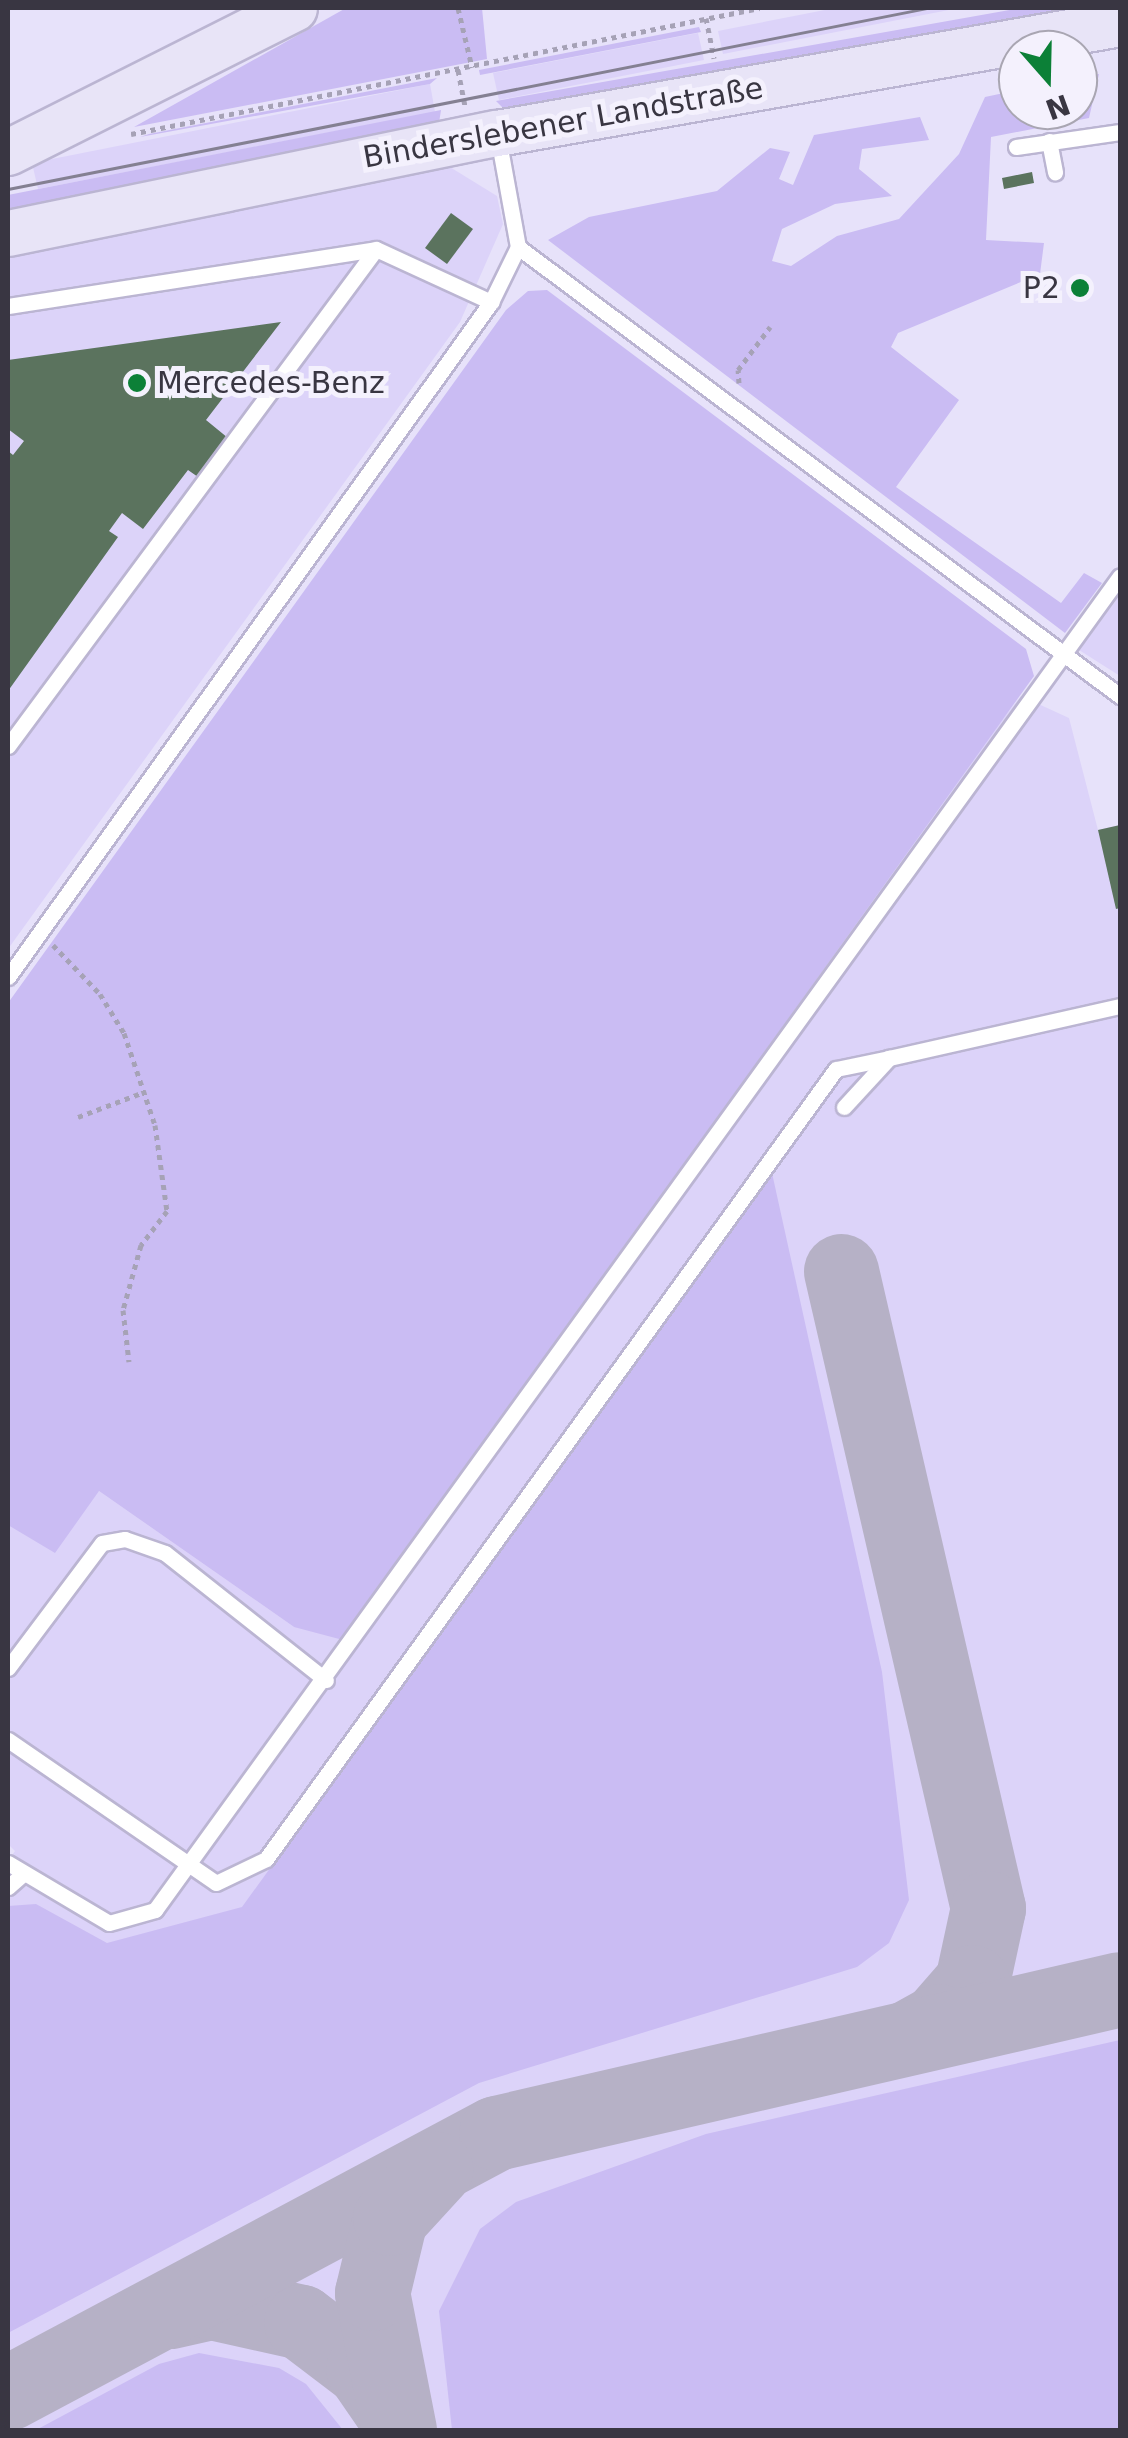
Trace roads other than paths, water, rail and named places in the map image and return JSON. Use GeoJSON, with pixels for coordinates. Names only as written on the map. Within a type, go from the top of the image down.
{"type":"FeatureCollection","features":[{"type":"Feature","properties":{"kind":"street"},"geometry":{"type":"LineString","coordinates":[[8,152],[294,8]]}},
{"type":"Feature","properties":{"kind":"street","name":"Binderslebener Landstraße"},"geometry":{"type":"LineString","coordinates":[[8,232],[498,133],[1120,23]]}},
{"type":"Feature","properties":{"kind":"lane"},"geometry":{"type":"LineString","coordinates":[[1016,147],[1120,132]]}},
{"type":"Feature","properties":{"kind":"lane"},"geometry":{"type":"LineString","coordinates":[[8,977],[490,302],[518,247],[498,133]]}},
{"type":"Feature","properties":{"kind":"lane"},"geometry":{"type":"LineString","coordinates":[[1049,141],[1055,172]]}},
{"type":"Feature","properties":{"kind":"lane"},"geometry":{"type":"LineString","coordinates":[[518,247],[1120,696]]}},
{"type":"Feature","properties":{"kind":"lane"},"geometry":{"type":"LineString","coordinates":[[8,306],[376,249],[490,302]]}},
{"type":"Feature","properties":{"kind":"lane"},"geometry":{"type":"LineString","coordinates":[[8,746],[376,249]]}},
{"type":"Feature","properties":{"kind":"lane"},"geometry":{"type":"LineString","coordinates":[[8,1863],[109,1922],[154,1910],[326,1680],[1120,576]]}},
{"type":"Feature","properties":{"kind":"lane"},"geometry":{"type":"LineString","coordinates":[[8,1740],[188,1869],[216,1884],[266,1860],[836,1069],[1120,1006]]}},
{"type":"Feature","properties":{"kind":"lane"},"geometry":{"type":"LineString","coordinates":[[844,1107],[889,1058]]}},
{"type":"Feature","properties":{"kind":"lane"},"geometry":{"type":"LineString","coordinates":[[8,1668],[102,1544],[125,1539],[165,1553],[326,1680]]}},
{"type":"Feature","properties":{"kind":"lane"},"geometry":{"type":"LineString","coordinates":[[8,1887],[24,1874]]}},
{"type":"Feature","properties":{"kind":"tram line"},"geometry":{"type":"LineString","coordinates":[[8,189],[927,8]]}},
{"type":"Feature","properties":{"kind":"place","name":"P2"},"geometry":{"type":"Point","coordinates":[1080,288]}},
{"type":"Feature","properties":{"kind":"place","name":"Mercedes-Benz"},"geometry":{"type":"Point","coordinates":[137,383]}}]}
